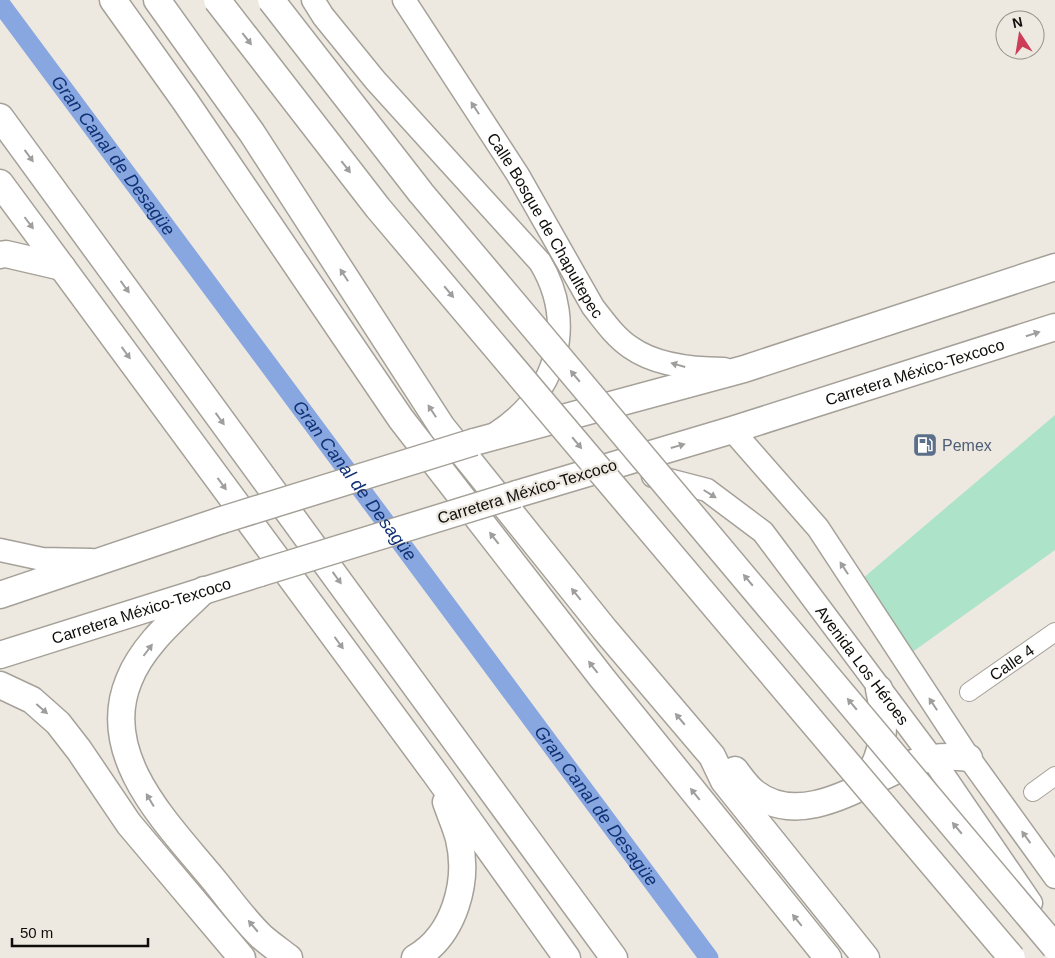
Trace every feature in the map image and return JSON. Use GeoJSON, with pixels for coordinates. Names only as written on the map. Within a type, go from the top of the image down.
{"type":"FeatureCollection","features":[{"type":"Feature","properties":{"kind":"highway"},"geometry":{"type":"LineString","coordinates":[[113,0],[185,101],[401,419],[602,678],[828,958]]}},
{"type":"Feature","properties":{"kind":"highway"},"geometry":{"type":"LineString","coordinates":[[157,0],[252,133],[442,427],[605,630],[712,756],[724,781],[866,958]]}},
{"type":"Feature","properties":{"kind":"highway"},"geometry":{"type":"LineString","coordinates":[[217,0],[378,208],[1012,958]]}},
{"type":"Feature","properties":{"kind":"highway"},"geometry":{"type":"LineString","coordinates":[[271,0],[421,193],[1055,947]]}},
{"type":"Feature","properties":{"kind":"highway"},"geometry":{"type":"LineString","coordinates":[[0,117],[614,958]]}},
{"type":"Feature","properties":{"kind":"highway"},"geometry":{"type":"LineString","coordinates":[[0,184],[437,776],[567,958]]}},
{"type":"Feature","properties":{"kind":"highway"},"geometry":{"type":"LineString","coordinates":[[0,255],[6,254],[62,268]]}},
{"type":"Feature","properties":{"kind":"highway"},"geometry":{"type":"LineString","coordinates":[[0,595],[222,520],[483,439],[744,369],[1055,267]]}},
{"type":"Feature","properties":{"kind":"highway","name":"Carretera México-Texcoco"},"geometry":{"type":"LineString","coordinates":[[0,655],[204,590],[614,464],[732,430],[1055,327]]}},
{"type":"Feature","properties":{"kind":"highway"},"geometry":{"type":"LineString","coordinates":[[204,590],[148,649],[129,680],[121,712],[124,746],[138,780],[156,811],[262,937],[289,958]]}},
{"type":"Feature","properties":{"kind":"highway"},"geometry":{"type":"LineString","coordinates":[[0,685],[32,700],[58,724],[79,750],[130,824],[242,958]]}},
{"type":"Feature","properties":{"kind":"highway"},"geometry":{"type":"LineString","coordinates":[[852,792],[870,773],[880,750],[884,720],[879,689]]}},
{"type":"Feature","properties":{"kind":"highway"},"geometry":{"type":"LineString","coordinates":[[712,756],[733,768],[754,793],[765,800],[780,804],[796,805],[826,802],[916,762],[932,758],[969,758]]}},
{"type":"Feature","properties":{"kind":"highway"},"geometry":{"type":"LineString","coordinates":[[415,958],[443,932],[456,909],[463,878],[459,840],[437,776]]}},
{"type":"Feature","properties":{"kind":"main road"},"geometry":{"type":"LineString","coordinates":[[313,0],[376,80],[540,262],[554,290],[559,320],[559,336],[552,366],[538,394],[517,418],[483,439]]}},
{"type":"Feature","properties":{"kind":"main road","name":"Calle Bosque de Chapultepec"},"geometry":{"type":"LineString","coordinates":[[404,0],[518,175],[593,307],[608,326],[631,348],[663,361],[690,368],[744,369]]}},
{"type":"Feature","properties":{"kind":"main road","name":"Avenida Los Héroes"},"geometry":{"type":"LineString","coordinates":[[732,430],[818,528],[969,758],[1055,876]]}},
{"type":"Feature","properties":{"kind":"main road","name":"Avenida Los Héroes"},"geometry":{"type":"LineString","coordinates":[[614,464],[707,490],[763,532],[932,758],[1055,938]]}},
{"type":"Feature","properties":{"kind":"main road"},"geometry":{"type":"LineString","coordinates":[[0,550],[62,561],[102,559]]}},
{"type":"Feature","properties":{"kind":"street","name":"Calle 4"},"geometry":{"type":"LineString","coordinates":[[969,692],[1055,632]]}},
{"type":"Feature","properties":{"kind":"street"},"geometry":{"type":"LineString","coordinates":[[1033,792],[1055,776]]}},
{"type":"Feature","properties":{"kind":"green space"},"geometry":{"type":"Polygon","coordinates":[[[1055,415],[1055,550],[911,653],[862,579],[1055,415]]]}},
{"type":"Feature","properties":{"kind":"waterway","name":"Gran Canal de Desagüe"},"geometry":{"type":"LineString","coordinates":[[0,3],[709,958]]}},
{"type":"Feature","properties":{"kind":"place","name":"Pemex"},"geometry":{"type":"Point","coordinates":[925,445]}}]}
